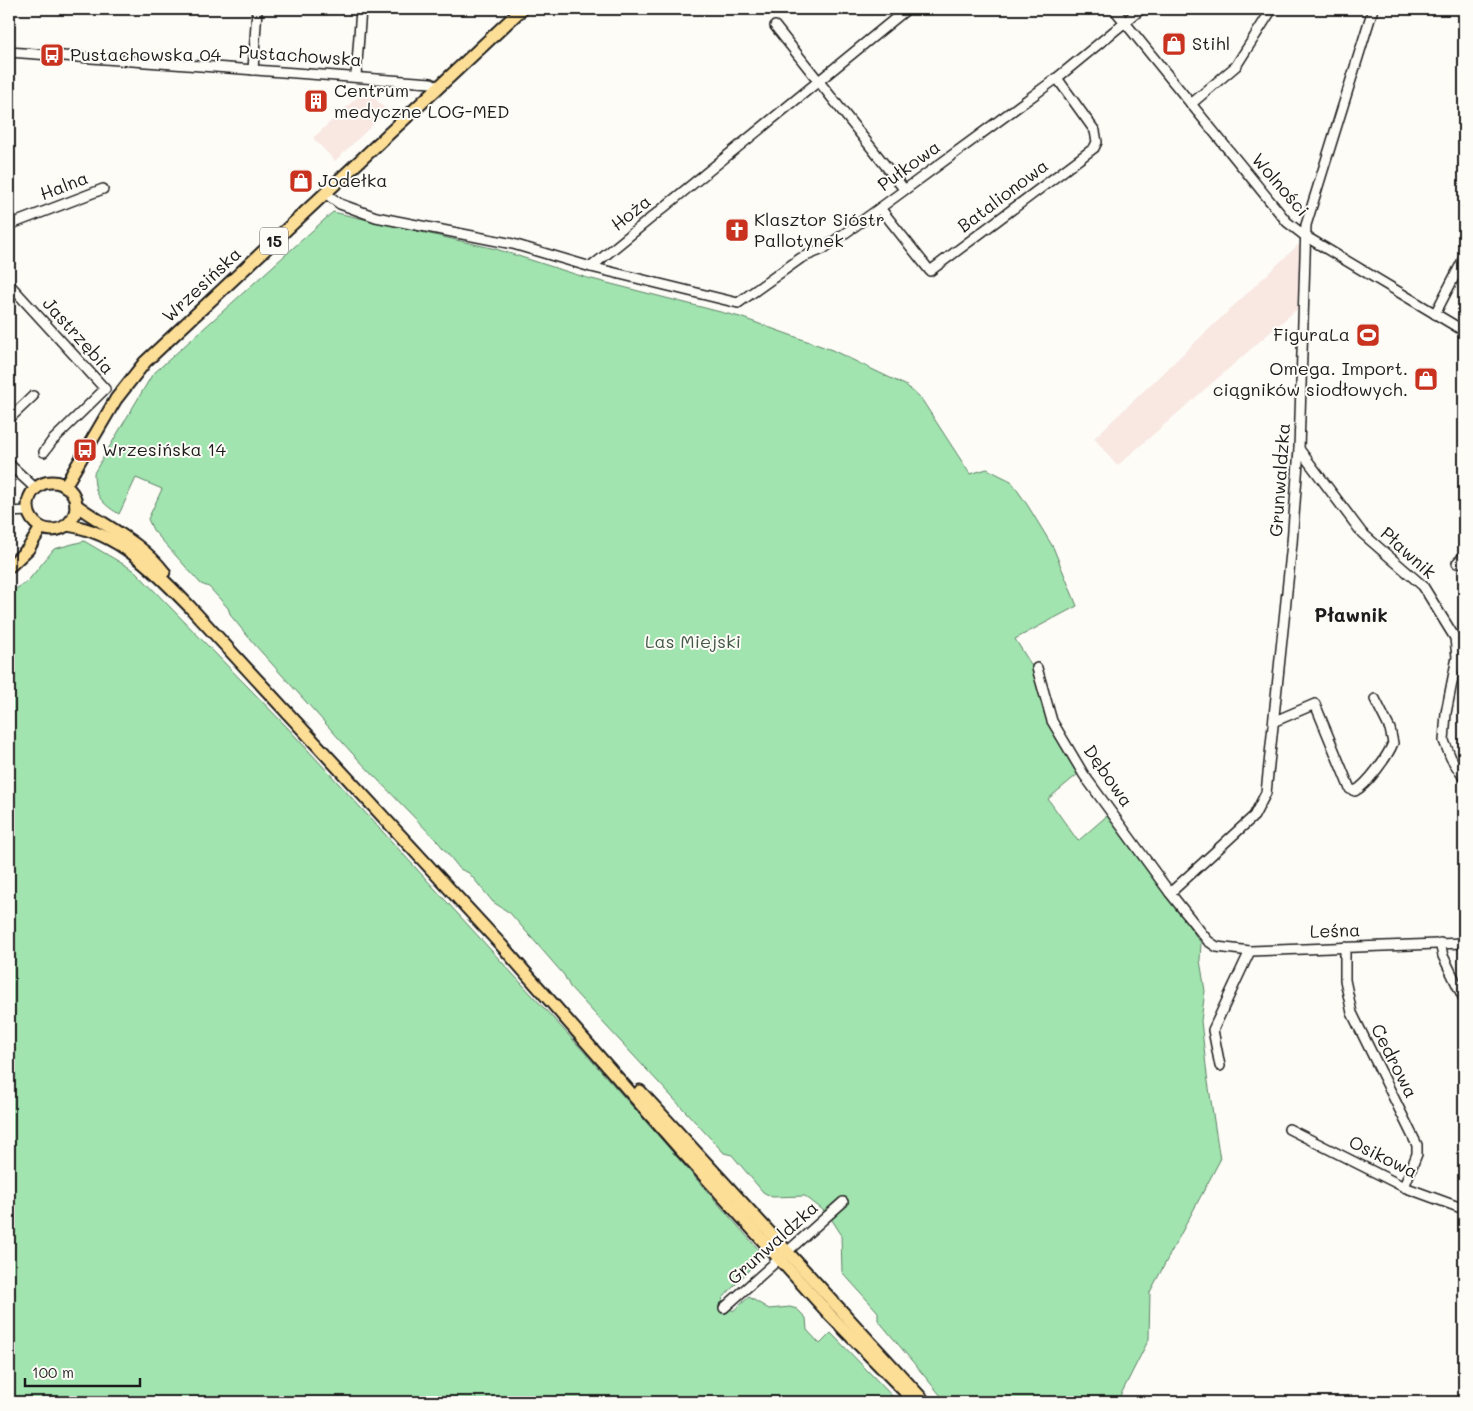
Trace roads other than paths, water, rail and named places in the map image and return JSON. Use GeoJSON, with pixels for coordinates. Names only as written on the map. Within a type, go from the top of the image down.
{"type":"FeatureCollection","features":[{"type":"Feature","properties":{"kind":"main road","name":"Wrzesińska"},"geometry":{"type":"LineString","coordinates":[[65,486],[116,399],[145,362],[522,9]]}},
{"type":"Feature","properties":{"kind":"main road"},"geometry":{"type":"LineString","coordinates":[[189,606],[158,564],[140,547],[76,505],[70,491],[65,486],[49,482],[35,488],[30,495],[28,511],[30,518],[41,528],[50,530],[67,525],[83,527],[129,551],[150,568],[189,606],[583,1036],[679,1148],[925,1402]]}},
{"type":"Feature","properties":{"kind":"main road"},"geometry":{"type":"LineString","coordinates":[[67,525],[75,512],[76,505]]}},
{"type":"Feature","properties":{"kind":"main road"},"geometry":{"type":"LineString","coordinates":[[9,567],[28,549],[41,528]]}},
{"type":"Feature","properties":{"kind":"main road"},"geometry":{"type":"LineString","coordinates":[[784,1255],[915,1402]]}},
{"type":"Feature","properties":{"kind":"street"},"geometry":{"type":"LineString","coordinates":[[252,70],[257,9]]}},
{"type":"Feature","properties":{"kind":"street"},"geometry":{"type":"LineString","coordinates":[[356,76],[361,9]]}},
{"type":"Feature","properties":{"kind":"street","name":"Hoża"},"geometry":{"type":"LineString","coordinates":[[591,267],[907,9]]}},
{"type":"Feature","properties":{"kind":"street","name":"Wolności"},"geometry":{"type":"LineString","coordinates":[[1114,9],[1286,222],[1305,236],[1464,331]]}},
{"type":"Feature","properties":{"kind":"street","name":"Pułkowa"},"geometry":{"type":"LineString","coordinates":[[591,267],[738,303],[801,258],[822,248],[880,208],[1057,78],[1141,9]]}},
{"type":"Feature","properties":{"kind":"street"},"geometry":{"type":"LineString","coordinates":[[1191,104],[1236,66],[1272,9]]}},
{"type":"Feature","properties":{"kind":"street","name":"Grunwaldzka"},"geometry":{"type":"LineString","coordinates":[[1170,893],[1254,816],[1266,793],[1275,721],[1299,450],[1305,236],[1308,215],[1373,9]]}},
{"type":"Feature","properties":{"kind":"street"},"geometry":{"type":"LineString","coordinates":[[775,26],[904,189]]}},
{"type":"Feature","properties":{"kind":"street","name":"Pustachowska"},"geometry":{"type":"LineString","coordinates":[[9,52],[356,76],[427,82],[438,87]]}},
{"type":"Feature","properties":{"kind":"street","name":"Batalionowa"},"geometry":{"type":"LineString","coordinates":[[880,208],[930,271],[1094,148],[1097,142],[1095,131],[1057,78]]}},
{"type":"Feature","properties":{"kind":"street","name":"Halna"},"geometry":{"type":"LineString","coordinates":[[9,225],[103,189]]}},
{"type":"Feature","properties":{"kind":"street"},"geometry":{"type":"LineString","coordinates":[[325,193],[340,204],[376,217],[504,242],[591,267]]}},
{"type":"Feature","properties":{"kind":"street"},"geometry":{"type":"LineString","coordinates":[[1435,314],[1464,258]]}},
{"type":"Feature","properties":{"kind":"street","name":"Jastrzębia"},"geometry":{"type":"LineString","coordinates":[[9,284],[105,389],[52,441],[44,452]]}},
{"type":"Feature","properties":{"kind":"street"},"geometry":{"type":"LineString","coordinates":[[9,419],[33,396]]}},
{"type":"Feature","properties":{"kind":"street","name":"Pławnik"},"geometry":{"type":"LineString","coordinates":[[1299,450],[1362,533],[1423,586],[1455,638],[1458,644],[1457,658],[1446,713],[1444,740],[1451,758],[1464,778]]}},
{"type":"Feature","properties":{"kind":"street"},"geometry":{"type":"LineString","coordinates":[[9,464],[35,488]]}},
{"type":"Feature","properties":{"kind":"street"},"geometry":{"type":"LineString","coordinates":[[9,512],[28,511]]}},
{"type":"Feature","properties":{"kind":"street"},"geometry":{"type":"LineString","coordinates":[[1457,563],[1464,556]]}},
{"type":"Feature","properties":{"kind":"street","name":"Dębowa"},"geometry":{"type":"LineString","coordinates":[[1037,668],[1052,720],[1084,774],[1170,893],[1208,941]]}},
{"type":"Feature","properties":{"kind":"street"},"geometry":{"type":"LineString","coordinates":[[1275,721],[1315,704],[1350,790],[1355,791],[1362,788],[1393,743],[1390,729],[1375,699]]}},
{"type":"Feature","properties":{"kind":"street","name":"Leśna"},"geometry":{"type":"LineString","coordinates":[[1208,941],[1217,947],[1250,951],[1464,943]]}},
{"type":"Feature","properties":{"kind":"street"},"geometry":{"type":"LineString","coordinates":[[1440,943],[1442,956],[1464,999]]}},
{"type":"Feature","properties":{"kind":"street","name":"Cedrowa"},"geometry":{"type":"LineString","coordinates":[[1345,946],[1345,980],[1352,1013],[1417,1145],[1417,1154],[1404,1187]]}},
{"type":"Feature","properties":{"kind":"street"},"geometry":{"type":"LineString","coordinates":[[1220,1066],[1213,1030],[1250,951]]}},
{"type":"Feature","properties":{"kind":"street","name":"Osikowa"},"geometry":{"type":"LineString","coordinates":[[1289,1129],[1404,1187],[1464,1209]]}},
{"type":"Feature","properties":{"kind":"street","name":"Grunwaldzka"},"geometry":{"type":"LineString","coordinates":[[724,1308],[842,1202]]}},
{"type":"Feature","properties":{"kind":"place","name":"Stihl"},"geometry":{"type":"Point","coordinates":[1174,44]}},
{"type":"Feature","properties":{"kind":"place","name":"Pustachowska 04"},"geometry":{"type":"Point","coordinates":[52,55]}},
{"type":"Feature","properties":{"kind":"place","name":"Centrum medyczne LOG-MED"},"geometry":{"type":"Point","coordinates":[316,101]}},
{"type":"Feature","properties":{"kind":"place","name":"Jodełka"},"geometry":{"type":"Point","coordinates":[301,181]}},
{"type":"Feature","properties":{"kind":"place","name":"Klasztor Sióstr Pallotynek"},"geometry":{"type":"Point","coordinates":[737,230]}},
{"type":"Feature","properties":{"kind":"place","name":"FiguraLa"},"geometry":{"type":"Point","coordinates":[1368,335]}},
{"type":"Feature","properties":{"kind":"place","name":"Omega. Import. ciągników siodłowych."},"geometry":{"type":"Point","coordinates":[1426,379]}},
{"type":"Feature","properties":{"kind":"place","name":"Wrzesińska 14"},"geometry":{"type":"Point","coordinates":[85,450]}},
{"type":"Feature","properties":{"kind":"district","name":"Pławnik"},"geometry":{"type":"Point","coordinates":[1351,615]}},
{"type":"Feature","properties":{"kind":"park label","name":"Las Miejski"},"geometry":{"type":"Point","coordinates":[693,642]}}]}
